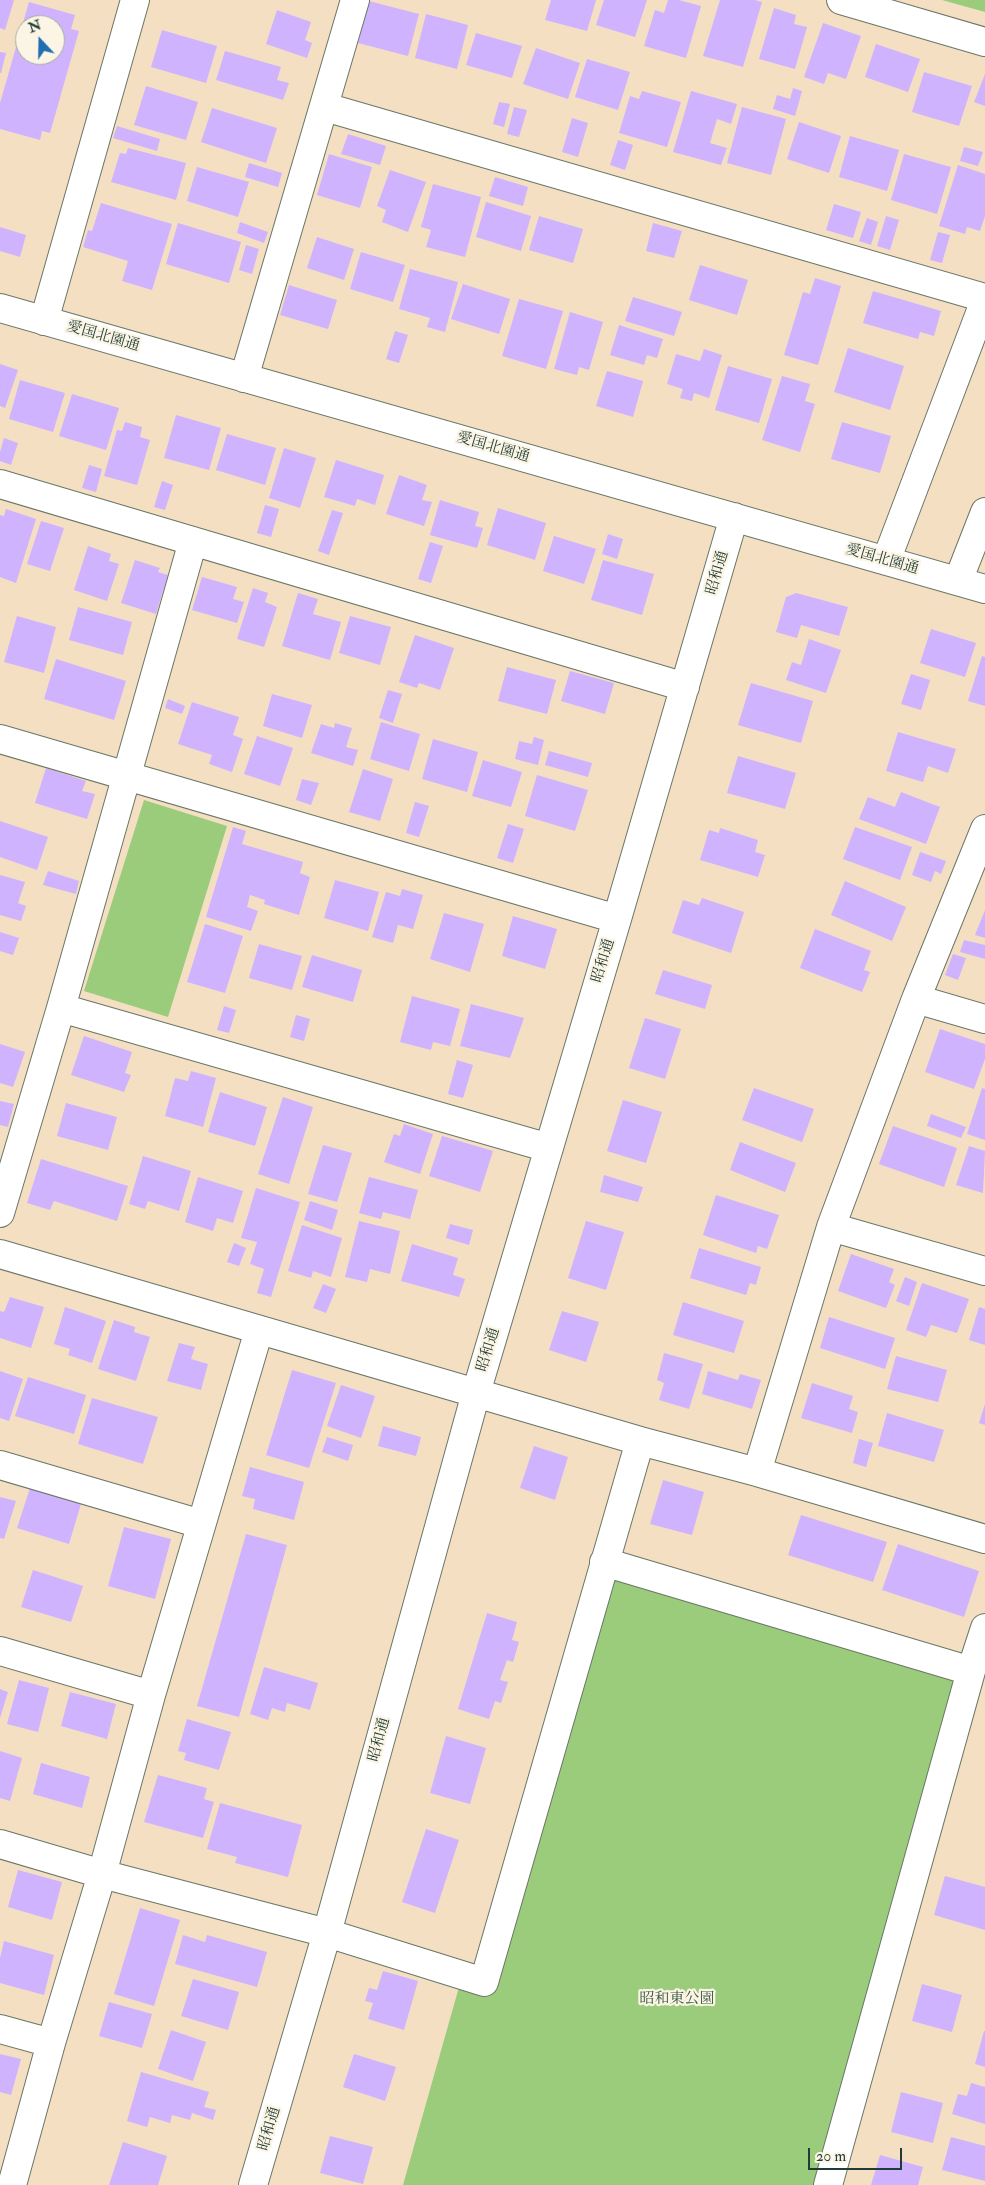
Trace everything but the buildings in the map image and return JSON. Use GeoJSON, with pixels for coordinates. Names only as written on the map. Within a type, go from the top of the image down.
{"type":"FeatureCollection","features":[{"type":"Feature","properties":{"kind":"street"},"geometry":{"type":"LineString","coordinates":[[44,320],[135,0]]}},
{"type":"Feature","properties":{"kind":"street"},"geometry":{"type":"LineString","coordinates":[[244,378],[355,0]]}},
{"type":"Feature","properties":{"kind":"street"},"geometry":{"type":"LineString","coordinates":[[841,0],[985,42]]}},
{"type":"Feature","properties":{"kind":"street"},"geometry":{"type":"LineString","coordinates":[[325,107],[985,299],[886,561]]}},
{"type":"Feature","properties":{"kind":"street","name":"愛国北園通"},"geometry":{"type":"LineString","coordinates":[[0,308],[985,589]]}},
{"type":"Feature","properties":{"kind":"street"},"geometry":{"type":"LineString","coordinates":[[0,484],[685,687]]}},
{"type":"Feature","properties":{"kind":"street"},"geometry":{"type":"LineString","coordinates":[[958,581],[985,512]]}},
{"type":"Feature","properties":{"kind":"street","name":"昭和通"},"geometry":{"type":"LineString","coordinates":[[253,2185],[327,1933],[476,1393],[734,517]]}},
{"type":"Feature","properties":{"kind":"street"},"geometry":{"type":"LineString","coordinates":[[0,1213],[61,1008],[193,542]]}},
{"type":"Feature","properties":{"kind":"street"},"geometry":{"type":"LineString","coordinates":[[0,739],[617,919]]}},
{"type":"Feature","properties":{"kind":"street"},"geometry":{"type":"LineString","coordinates":[[756,1472],[832,1227],[916,999],[985,829]]}},
{"type":"Feature","properties":{"kind":"street"},"geometry":{"type":"LineString","coordinates":[[916,999],[985,1019]]}},
{"type":"Feature","properties":{"kind":"street"},"geometry":{"type":"LineString","coordinates":[[61,1008],[548,1148]]}},
{"type":"Feature","properties":{"kind":"street"},"geometry":{"type":"LineString","coordinates":[[832,1227],[985,1271]]}},
{"type":"Feature","properties":{"kind":"street"},"geometry":{"type":"LineString","coordinates":[[0,1254],[640,1441],[756,1472],[985,1539]]}},
{"type":"Feature","properties":{"kind":"street"},"geometry":{"type":"LineString","coordinates":[[12,2185],[51,2043],[102,1874],[201,1524],[259,1330]]}},
{"type":"Feature","properties":{"kind":"street"},"geometry":{"type":"LineString","coordinates":[[0,1844],[102,1874],[327,1933],[484,1982],[640,1441]]}},
{"type":"Feature","properties":{"kind":"street"},"geometry":{"type":"LineString","coordinates":[[0,1465],[201,1524]]}},
{"type":"Feature","properties":{"kind":"street"},"geometry":{"type":"LineString","coordinates":[[604,1562],[971,1671]]}},
{"type":"Feature","properties":{"kind":"street"},"geometry":{"type":"LineString","coordinates":[[828,2185],[971,1671],[985,1628]]}},
{"type":"Feature","properties":{"kind":"street"},"geometry":{"type":"LineString","coordinates":[[0,1651],[152,1695]]}},
{"type":"Feature","properties":{"kind":"street"},"geometry":{"type":"LineString","coordinates":[[0,2029],[51,2043]]}},
{"type":"Feature","properties":{"kind":"green space"},"geometry":{"type":"Polygon","coordinates":[[[942,0],[985,0],[985,12],[942,0]]]}},
{"type":"Feature","properties":{"kind":"green space"},"geometry":{"type":"Polygon","coordinates":[[[144,800],[227,826],[168,1017],[84,991],[144,800]]]}},
{"type":"Feature","properties":{"kind":"green space","name":"昭和東公園"},"geometry":{"type":"Polygon","coordinates":[[[611,1575],[958,1681],[814,2185],[403,2185],[459,1987],[489,1996],[611,1575]]]}}]}
